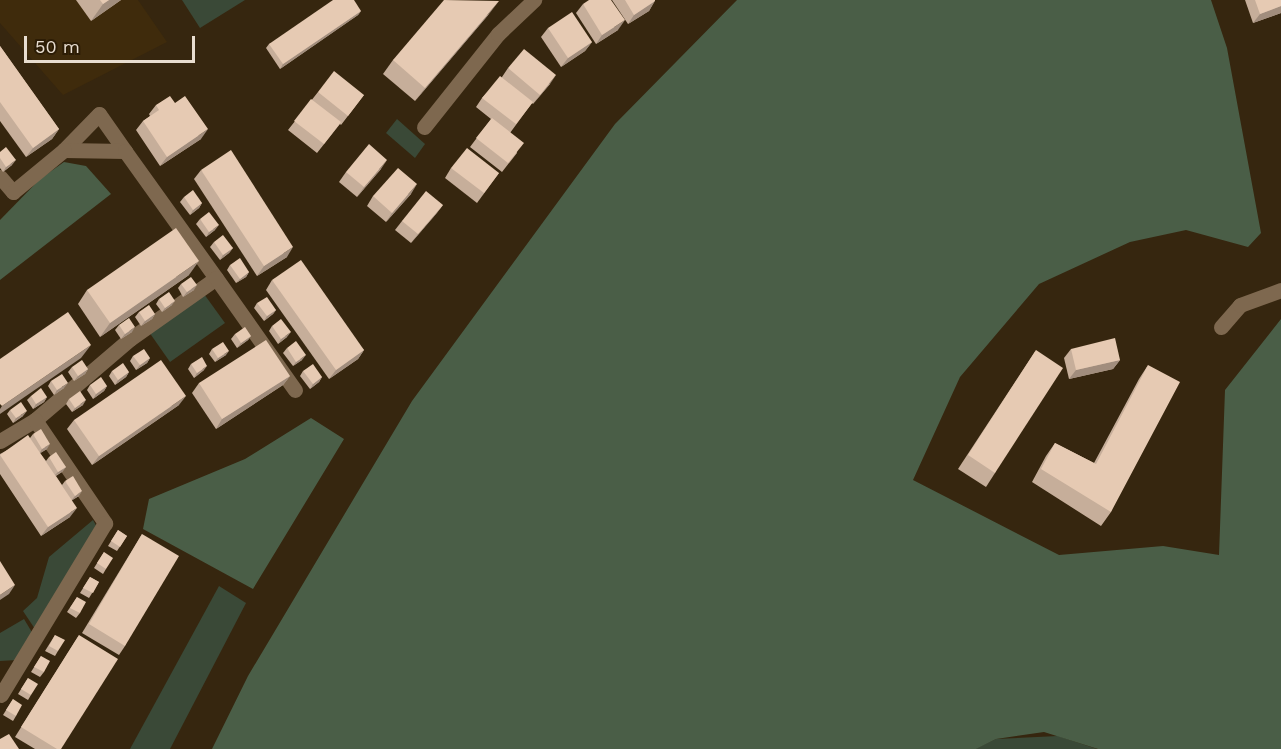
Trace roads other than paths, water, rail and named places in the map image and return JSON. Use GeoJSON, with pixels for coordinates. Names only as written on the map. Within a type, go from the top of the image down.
{"type":"FeatureCollection","features":[{"type":"Feature","properties":{"kind":"street"},"geometry":{"type":"LineString","coordinates":[[424,127],[524,3]]}},
{"type":"Feature","properties":{"kind":"street"},"geometry":{"type":"LineString","coordinates":[[0,177],[13,192],[64,150],[99,114],[296,390]]}},
{"type":"Feature","properties":{"kind":"street"},"geometry":{"type":"LineString","coordinates":[[64,150],[125,152]]}},
{"type":"Feature","properties":{"kind":"street"},"geometry":{"type":"LineString","coordinates":[[0,441],[35,420],[130,339],[216,278]]}},
{"type":"Feature","properties":{"kind":"street"},"geometry":{"type":"LineString","coordinates":[[1221,327],[1240,304],[1281,290]]}},
{"type":"Feature","properties":{"kind":"street"},"geometry":{"type":"LineString","coordinates":[[0,695],[105,523],[35,420]]}}]}
